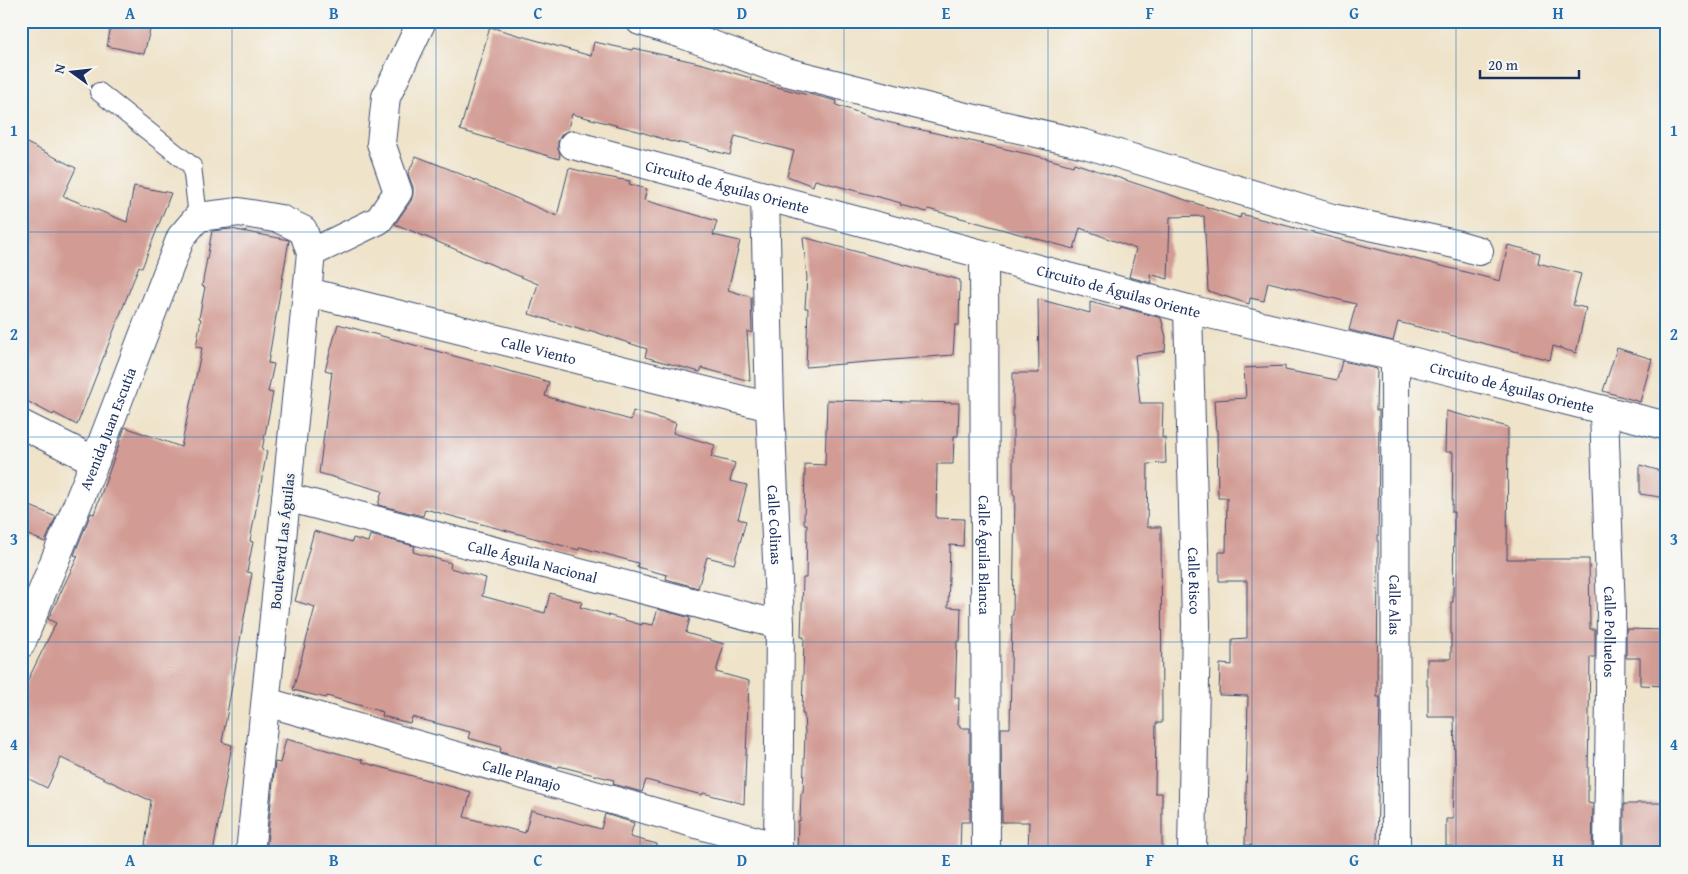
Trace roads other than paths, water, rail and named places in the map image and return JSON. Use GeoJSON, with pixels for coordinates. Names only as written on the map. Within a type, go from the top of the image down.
{"type":"FeatureCollection","features":[{"type":"Feature","properties":{"kind":"street"},"geometry":{"type":"LineString","coordinates":[[198,218],[239,212],[280,218],[307,242],[379,220],[398,192],[380,143],[386,97],[422,21]]}},
{"type":"Feature","properties":{"kind":"street"},"geometry":{"type":"LineString","coordinates":[[640,21],[787,72],[966,117],[1085,144],[1332,218],[1455,244],[1479,251]]}},
{"type":"Feature","properties":{"kind":"street","name":"Circuito de Águilas Oriente"},"geometry":{"type":"LineString","coordinates":[[573,145],[1188,309],[1395,357],[1604,412],[1667,426]]}},
{"type":"Feature","properties":{"kind":"street","name":"Calle Colinas"},"geometry":{"type":"LineString","coordinates":[[765,196],[770,407],[780,626],[778,850]]}},
{"type":"Feature","properties":{"kind":"street","name":"Avenida Juan Escutia"},"geometry":{"type":"LineString","coordinates":[[21,644],[95,461],[181,237],[198,218]]}},
{"type":"Feature","properties":{"kind":"street","name":"Boulevard Las Águilas"},"geometry":{"type":"LineString","coordinates":[[250,853],[308,292],[307,242]]}},
{"type":"Feature","properties":{"kind":"street","name":"Calle Águila Blanca"},"geometry":{"type":"LineString","coordinates":[[984,256],[986,853]]}},
{"type":"Feature","properties":{"kind":"street","name":"Calle Viento"},"geometry":{"type":"LineString","coordinates":[[308,292],[770,407]]}},
{"type":"Feature","properties":{"kind":"street","name":"Calle Risco"},"geometry":{"type":"LineString","coordinates":[[1188,309],[1196,623],[1192,853]]}},
{"type":"Feature","properties":{"kind":"street","name":"Calle Alas"},"geometry":{"type":"LineString","coordinates":[[1395,357],[1396,853]]}},
{"type":"Feature","properties":{"kind":"street","name":"Calle Polluelos"},"geometry":{"type":"LineString","coordinates":[[1604,412],[1611,612],[1608,853]]}},
{"type":"Feature","properties":{"kind":"street"},"geometry":{"type":"LineString","coordinates":[[21,424],[95,461]]}},
{"type":"Feature","properties":{"kind":"street","name":"Calle Águila Nacional"},"geometry":{"type":"LineString","coordinates":[[286,496],[780,626]]}},
{"type":"Feature","properties":{"kind":"street","name":"Calle Planajo"},"geometry":{"type":"LineString","coordinates":[[266,702],[778,850]]}},
{"type":"Feature","properties":{"kind":"lane"},"geometry":{"type":"LineString","coordinates":[[99,92],[192,166],[198,218]]}}]}
